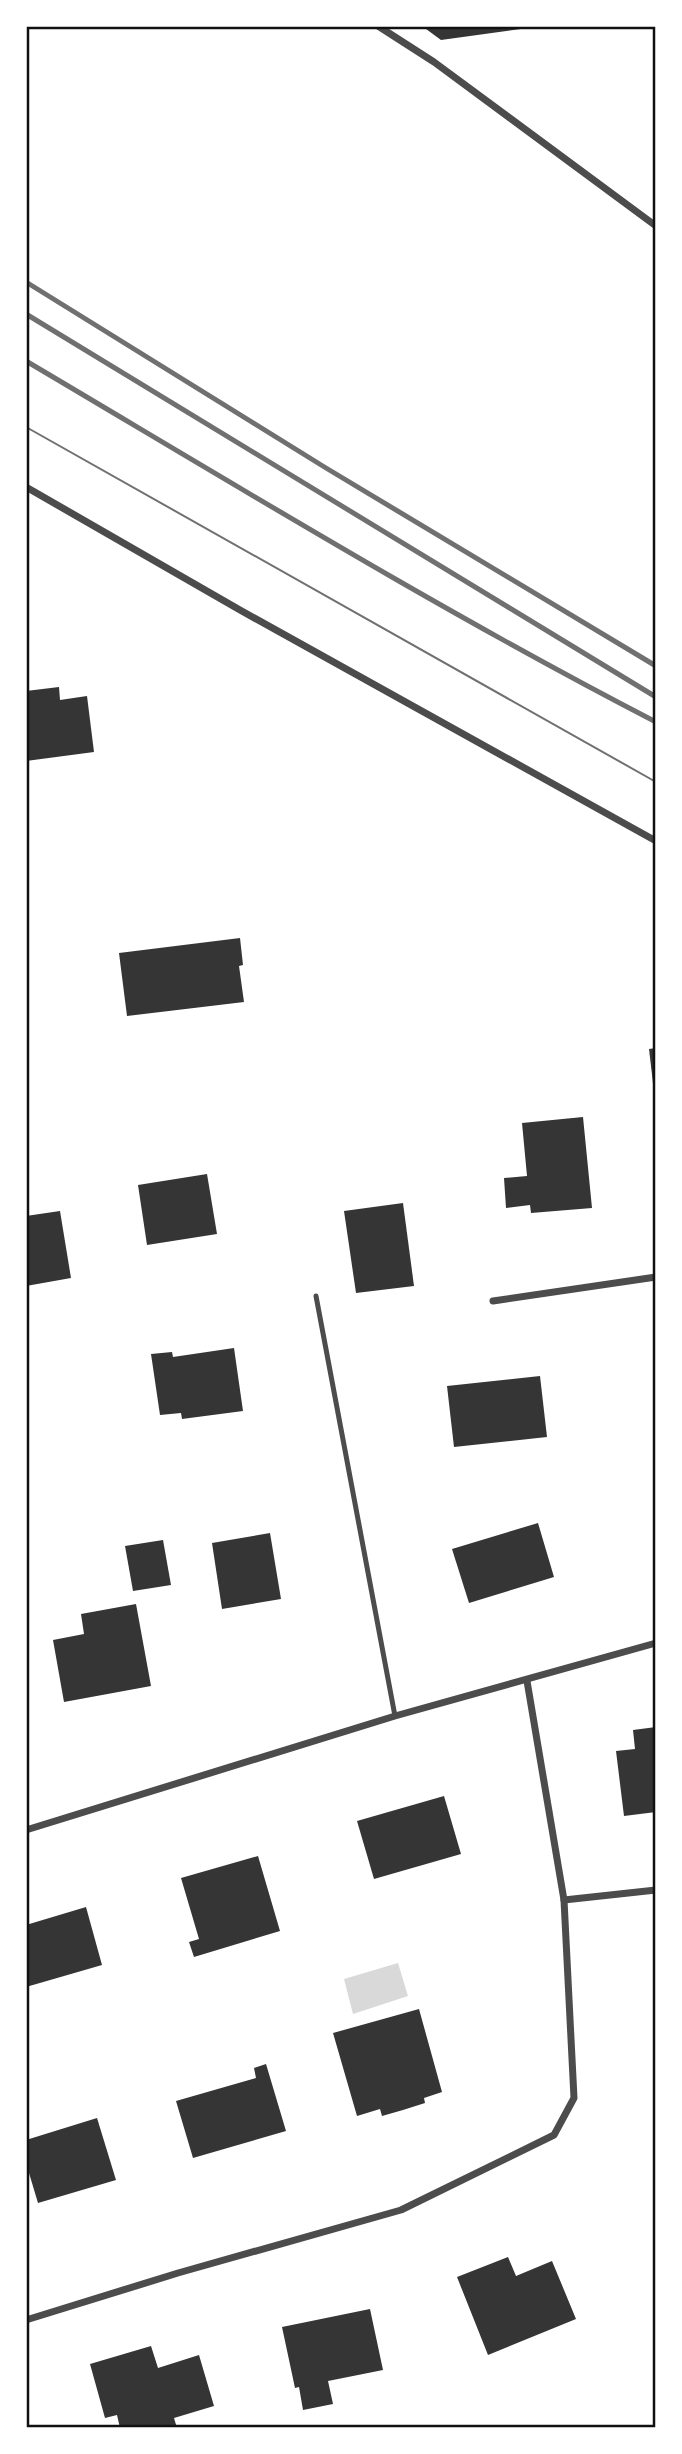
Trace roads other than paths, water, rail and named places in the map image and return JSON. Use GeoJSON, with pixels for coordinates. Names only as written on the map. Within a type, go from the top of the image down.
{"type":"FeatureCollection","features":[{"type":"Feature","properties":{"kind":"street"},"geometry":{"type":"LineString","coordinates":[[378,26],[434,62],[656,226]]}},
{"type":"Feature","properties":{"kind":"street"},"geometry":{"type":"LineString","coordinates":[[26,487],[240,610],[656,841]]}},
{"type":"Feature","properties":{"kind":"street"},"geometry":{"type":"LineString","coordinates":[[493,1301],[656,1277]]}},
{"type":"Feature","properties":{"kind":"street"},"geometry":{"type":"LineString","coordinates":[[26,1830],[395,1716],[656,1643]]}},
{"type":"Feature","properties":{"kind":"street"},"geometry":{"type":"LineString","coordinates":[[26,2320],[178,2273],[401,2210],[554,2135],[574,2098],[564,1900],[527,1681]]}},
{"type":"Feature","properties":{"kind":"street"},"geometry":{"type":"LineString","coordinates":[[564,1900],[656,1889]]}},
{"type":"Feature","properties":{"kind":"lane"},"geometry":{"type":"LineString","coordinates":[[316,1296],[395,1716]]}},
{"type":"Feature","properties":{"kind":"tram line"},"geometry":{"type":"LineString","coordinates":[[26,427],[656,782]]}},
{"type":"Feature","properties":{"kind":"railway"},"geometry":{"type":"LineString","coordinates":[[26,282],[326,468],[656,666]]}},
{"type":"Feature","properties":{"kind":"railway"},"geometry":{"type":"LineString","coordinates":[[26,314],[656,697]]}},
{"type":"Feature","properties":{"kind":"railway"},"geometry":{"type":"LineString","coordinates":[[26,361],[417,591],[656,722]]}}]}
